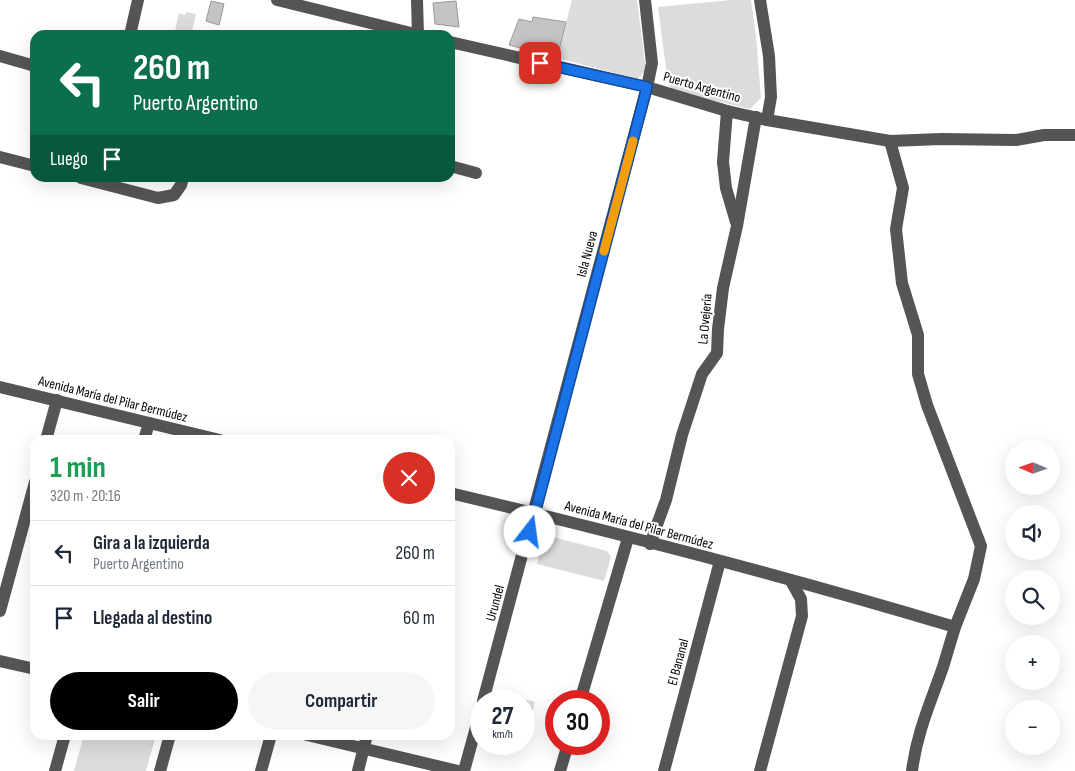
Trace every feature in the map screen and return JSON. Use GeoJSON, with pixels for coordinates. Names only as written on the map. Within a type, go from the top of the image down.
{"type":"FeatureCollection","features":[{"type":"Feature","properties":{"kind":"street"},"geometry":{"type":"LineString","coordinates":[[131,30],[138,0]]}},
{"type":"Feature","properties":{"kind":"street"},"geometry":{"type":"LineString","coordinates":[[277,0],[398,30]]}},
{"type":"Feature","properties":{"kind":"street"},"geometry":{"type":"LineString","coordinates":[[417,0],[418,30]]}},
{"type":"Feature","properties":{"kind":"street","name":"Isla Nueva"},"geometry":{"type":"LineString","coordinates":[[535,513],[647,87],[652,63],[645,0]]}},
{"type":"Feature","properties":{"kind":"street","name":"La Ovejería"},"geometry":{"type":"LineString","coordinates":[[650,544],[666,500],[682,434],[702,374],[717,353],[723,288],[761,118],[771,97],[769,56],[760,0]]}},
{"type":"Feature","properties":{"kind":"street","name":"Puerto Argentino"},"geometry":{"type":"LineString","coordinates":[[455,43],[647,87],[728,111],[890,141],[941,138],[1016,140],[1044,134],[1075,135]]}},
{"type":"Feature","properties":{"kind":"street"},"geometry":{"type":"LineString","coordinates":[[0,56],[30,65]]}},
{"type":"Feature","properties":{"kind":"street"},"geometry":{"type":"LineString","coordinates":[[728,111],[723,162],[726,188],[737,226]]}},
{"type":"Feature","properties":{"kind":"street"},"geometry":{"type":"LineString","coordinates":[[890,141],[903,188],[896,229],[902,283],[918,335],[918,374],[927,405],[981,546],[974,579],[923,718],[914,750],[912,771]]}},
{"type":"Feature","properties":{"kind":"street"},"geometry":{"type":"LineString","coordinates":[[0,157],[30,165]]}},
{"type":"Feature","properties":{"kind":"street"},"geometry":{"type":"LineString","coordinates":[[455,167],[476,173]]}},
{"type":"Feature","properties":{"kind":"street"},"geometry":{"type":"LineString","coordinates":[[102,182],[158,198],[174,195],[182,182]]}},
{"type":"Feature","properties":{"kind":"street","name":"Avenida María del Pilar Bermúdez"},"geometry":{"type":"LineString","coordinates":[[0,387],[199,435]]}},
{"type":"Feature","properties":{"kind":"street"},"geometry":{"type":"LineString","coordinates":[[47,435],[57,400]]}},
{"type":"Feature","properties":{"kind":"street"},"geometry":{"type":"LineString","coordinates":[[145,435],[149,423]]}},
{"type":"Feature","properties":{"kind":"street","name":"Avenida María del Pilar Bermúdez"},"geometry":{"type":"LineString","coordinates":[[455,494],[720,561],[955,627]]}},
{"type":"Feature","properties":{"kind":"street"},"geometry":{"type":"LineString","coordinates":[[0,611],[30,500]]}},
{"type":"Feature","properties":{"kind":"street","name":"Urundel"},"geometry":{"type":"LineString","coordinates":[[486,690],[535,513]]}},
{"type":"Feature","properties":{"kind":"street"},"geometry":{"type":"LineString","coordinates":[[583,690],[628,538]]}},
{"type":"Feature","properties":{"kind":"street","name":"El Bananal"},"geometry":{"type":"LineString","coordinates":[[664,771],[720,561]]}},
{"type":"Feature","properties":{"kind":"street"},"geometry":{"type":"LineString","coordinates":[[760,771],[802,616],[801,600],[791,581]]}},
{"type":"Feature","properties":{"kind":"street"},"geometry":{"type":"LineString","coordinates":[[0,661],[30,668]]}},
{"type":"Feature","properties":{"kind":"street"},"geometry":{"type":"LineString","coordinates":[[55,771],[64,740]]}},
{"type":"Feature","properties":{"kind":"street"},"geometry":{"type":"LineString","coordinates":[[160,771],[169,740]]}},
{"type":"Feature","properties":{"kind":"street"},"geometry":{"type":"LineString","coordinates":[[262,771],[270,740]]}},
{"type":"Feature","properties":{"kind":"street"},"geometry":{"type":"LineString","coordinates":[[327,740],[458,771]]}},
{"type":"Feature","properties":{"kind":"street"},"geometry":{"type":"LineString","coordinates":[[358,771],[366,740]]}},
{"type":"Feature","properties":{"kind":"street"},"geometry":{"type":"LineString","coordinates":[[464,771],[470,749]]}},
{"type":"Feature","properties":{"kind":"street"},"geometry":{"type":"LineString","coordinates":[[560,771],[565,755]]}},
{"type":"Feature","properties":{"kind":"shaded area"},"geometry":{"type":"Polygon","coordinates":[[[572,0],[637,0],[646,70],[638,79],[557,58],[572,0]]]}},
{"type":"Feature","properties":{"kind":"shaded area"},"geometry":{"type":"Polygon","coordinates":[[[730,0],[751,0],[761,98],[750,109],[674,91],[668,84],[658,7],[730,0]]]}},
{"type":"Feature","properties":{"kind":"shaded area"},"geometry":{"type":"Polygon","coordinates":[[[186,12],[196,14],[192,30],[175,30],[179,13],[185,15],[186,12]]]}},
{"type":"Feature","properties":{"kind":"shaded area"},"geometry":{"type":"Polygon","coordinates":[[[549,536],[607,551],[611,557],[604,581],[537,564],[543,540],[549,536]]]}},
{"type":"Feature","properties":{"kind":"shaded area"},"geometry":{"type":"Polygon","coordinates":[[[83,740],[155,740],[146,771],[74,771],[83,740]]]}},
{"type":"Feature","properties":{"kind":"building"},"geometry":{"type":"Polygon","coordinates":[[[211,1],[224,4],[219,25],[206,21],[211,1]]]}},
{"type":"Feature","properties":{"kind":"building"},"geometry":{"type":"Polygon","coordinates":[[[456,1],[459,27],[435,24],[433,3],[456,1]]]}},
{"type":"Feature","properties":{"kind":"building"},"geometry":{"type":"Polygon","coordinates":[[[533,17],[566,22],[557,58],[509,45],[519,19],[532,22],[533,17]]]}},
{"type":"Feature","properties":{"kind":"slow traffic"},"geometry":{"type":"LineString","coordinates":[[604,251],[633,141]]}},
{"type":"Feature","properties":{"kind":"route"},"geometry":{"type":"LineString","coordinates":[[530,532],[647,87],[540,63]]}}]}
